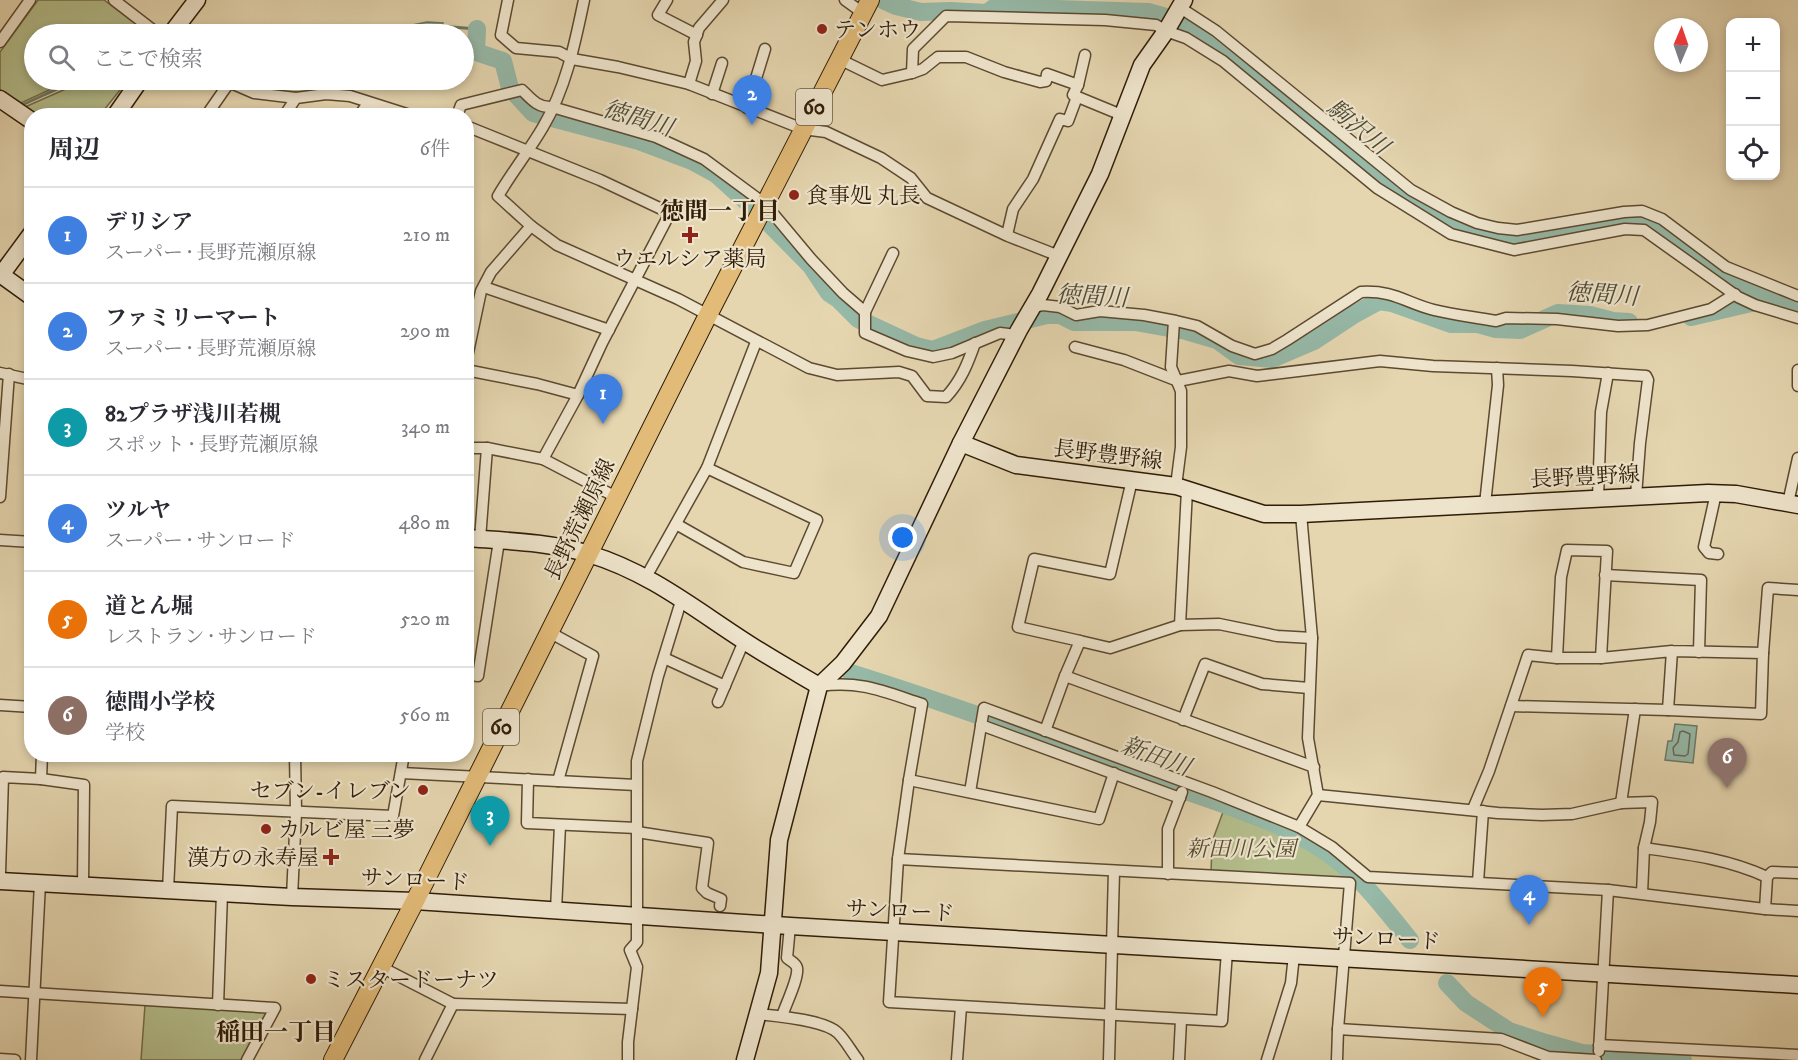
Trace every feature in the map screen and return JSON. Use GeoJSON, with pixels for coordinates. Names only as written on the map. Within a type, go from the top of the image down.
{"type":"FeatureCollection","features":[{"type":"Feature","properties":{"kind":"main road","name":"長野荒瀬原線"},"geometry":{"type":"LineString","coordinates":[[333,1060],[415,901],[616,496],[867,7]]}},
{"type":"Feature","properties":{"kind":"street"},"geometry":{"type":"LineString","coordinates":[[0,42],[30,0]]}},
{"type":"Feature","properties":{"kind":"street"},"geometry":{"type":"LineString","coordinates":[[114,0],[145,24]]}},
{"type":"Feature","properties":{"kind":"street"},"geometry":{"type":"LineString","coordinates":[[178,24],[196,0]]}},
{"type":"Feature","properties":{"kind":"street"},"geometry":{"type":"LineString","coordinates":[[508,0],[501,35],[516,48],[559,52],[572,58],[689,84],[803,129],[826,132],[881,158],[911,178],[927,198],[1059,256]]}},
{"type":"Feature","properties":{"kind":"street"},"geometry":{"type":"LineString","coordinates":[[584,0],[572,58],[551,110],[498,196],[531,226],[556,245],[678,299],[808,368],[837,375],[899,372],[912,376],[927,396],[946,397],[957,385],[975,343]]}},
{"type":"Feature","properties":{"kind":"street"},"geometry":{"type":"LineString","coordinates":[[668,0],[658,15],[697,35]]}},
{"type":"Feature","properties":{"kind":"street"},"geometry":{"type":"LineString","coordinates":[[689,84],[696,61],[694,42],[699,28],[723,0]]}},
{"type":"Feature","properties":{"kind":"street"},"geometry":{"type":"LineString","coordinates":[[845,0],[867,7]]}},
{"type":"Feature","properties":{"kind":"street"},"geometry":{"type":"LineString","coordinates":[[745,1060],[769,973],[779,840],[819,686],[843,663],[879,616],[961,443],[1100,174],[1142,65],[1167,30],[1180,6],[1216,31],[1411,190],[1451,212],[1477,223],[1517,230],[1642,211],[1662,219],[1726,267],[1798,296]]}},
{"type":"Feature","properties":{"kind":"street"},"geometry":{"type":"LineString","coordinates":[[912,73],[913,50],[946,16],[1105,20],[1156,25],[1186,38],[1222,61],[1377,188],[1451,234],[1514,250],[1625,229],[1644,230],[1736,296],[1755,305],[1798,318]]}},
{"type":"Feature","properties":{"kind":"street"},"geometry":{"type":"LineString","coordinates":[[0,22],[8,30]]}},
{"type":"Feature","properties":{"kind":"street"},"geometry":{"type":"LineString","coordinates":[[747,108],[765,49]]}},
{"type":"Feature","properties":{"kind":"street"},"geometry":{"type":"LineString","coordinates":[[1085,55],[1078,85],[1073,95],[1124,116]]}},
{"type":"Feature","properties":{"kind":"street"},"geometry":{"type":"LineString","coordinates":[[839,59],[882,80],[923,69],[938,57],[966,57],[1004,72],[1040,82],[1046,81],[1047,74],[1078,85]]}},
{"type":"Feature","properties":{"kind":"street"},"geometry":{"type":"LineString","coordinates":[[712,94],[722,63]]}},
{"type":"Feature","properties":{"kind":"street"},"geometry":{"type":"LineString","coordinates":[[121,108],[133,90]]}},
{"type":"Feature","properties":{"kind":"street"},"geometry":{"type":"LineString","coordinates":[[211,108],[222,90]]}},
{"type":"Feature","properties":{"kind":"street"},"geometry":{"type":"LineString","coordinates":[[247,90],[254,93],[296,98],[326,94],[350,96],[385,108]]}},
{"type":"Feature","properties":{"kind":"street"},"geometry":{"type":"LineString","coordinates":[[460,108],[461,105],[522,90],[535,103],[545,108],[656,137],[705,159],[762,211],[865,314]]}},
{"type":"Feature","properties":{"kind":"street"},"geometry":{"type":"LineString","coordinates":[[1007,235],[1013,209],[1033,179],[1060,119],[1068,121],[1077,97]]}},
{"type":"Feature","properties":{"kind":"street"},"geometry":{"type":"LineString","coordinates":[[289,108],[296,98]]}},
{"type":"Feature","properties":{"kind":"street"},"geometry":{"type":"LineString","coordinates":[[0,99],[24,116]]}},
{"type":"Feature","properties":{"kind":"street"},"geometry":{"type":"LineString","coordinates":[[365,108],[368,103]]}},
{"type":"Feature","properties":{"kind":"street"},"geometry":{"type":"LineString","coordinates":[[474,129],[600,180],[670,213],[543,459]]}},
{"type":"Feature","properties":{"kind":"street"},"geometry":{"type":"LineString","coordinates":[[474,329],[484,287],[491,272],[531,226]]}},
{"type":"Feature","properties":{"kind":"street"},"geometry":{"type":"LineString","coordinates":[[24,244],[0,275],[24,292]]}},
{"type":"Feature","properties":{"kind":"street"},"geometry":{"type":"LineString","coordinates":[[893,253],[865,314],[864,333],[907,351],[933,357],[952,353],[1000,333],[1017,333]]}},
{"type":"Feature","properties":{"kind":"street"},"geometry":{"type":"LineString","coordinates":[[484,287],[609,330]]}},
{"type":"Feature","properties":{"kind":"street"},"geometry":{"type":"LineString","coordinates":[[1030,310],[1043,305],[1060,307],[1076,315],[1100,311],[1144,315],[1174,327],[1197,326],[1232,346],[1255,354],[1272,349],[1361,292],[1376,291],[1432,309],[1496,321],[1506,318],[1557,319],[1618,326],[1648,325],[1711,309],[1736,296]]}},
{"type":"Feature","properties":{"kind":"street"},"geometry":{"type":"LineString","coordinates":[[1174,327],[1171,367],[1181,391],[1180,625]]}},
{"type":"Feature","properties":{"kind":"street"},"geometry":{"type":"LineString","coordinates":[[646,577],[707,468],[756,342]]}},
{"type":"Feature","properties":{"kind":"street"},"geometry":{"type":"LineString","coordinates":[[1075,346],[1124,360],[1178,381],[1229,370],[1257,376],[1380,361],[1433,366],[1646,376],[1648,380],[1636,496]]}},
{"type":"Feature","properties":{"kind":"street"},"geometry":{"type":"LineString","coordinates":[[1485,504],[1498,385],[1497,368]]}},
{"type":"Feature","properties":{"kind":"street"},"geometry":{"type":"LineString","coordinates":[[1798,370],[1798,386]]}},
{"type":"Feature","properties":{"kind":"street"},"geometry":{"type":"LineString","coordinates":[[474,372],[578,395]]}},
{"type":"Feature","properties":{"kind":"street"},"geometry":{"type":"LineString","coordinates":[[1598,498],[1601,412],[1608,373]]}},
{"type":"Feature","properties":{"kind":"street"},"geometry":{"type":"LineString","coordinates":[[0,497],[4,374],[24,378]]}},
{"type":"Feature","properties":{"kind":"street","name":"長野豊野線"},"geometry":{"type":"LineString","coordinates":[[961,443],[1016,465],[1182,488],[1264,513],[1301,514],[1716,493],[1736,494],[1793,504]]}},
{"type":"Feature","properties":{"kind":"street"},"geometry":{"type":"LineString","coordinates":[[474,448],[487,448],[543,459],[616,496]]}},
{"type":"Feature","properties":{"kind":"street"},"geometry":{"type":"LineString","coordinates":[[474,532],[487,448]]}},
{"type":"Feature","properties":{"kind":"street"},"geometry":{"type":"LineString","coordinates":[[1793,504],[1798,458]]}},
{"type":"Feature","properties":{"kind":"street"},"geometry":{"type":"LineString","coordinates":[[676,524],[743,562],[794,573],[817,520],[707,468]]}},
{"type":"Feature","properties":{"kind":"street"},"geometry":{"type":"LineString","coordinates":[[1132,480],[1110,574],[1034,558],[1018,627],[1110,648],[1180,625],[1219,624],[1277,636],[1312,638]]}},
{"type":"Feature","properties":{"kind":"street"},"geometry":{"type":"LineString","coordinates":[[1716,493],[1704,547],[1709,553],[1718,554]]}},
{"type":"Feature","properties":{"kind":"street"},"geometry":{"type":"LineString","coordinates":[[1299,827],[1318,795],[1308,738],[1312,638],[1301,514]]}},
{"type":"Feature","properties":{"kind":"street"},"geometry":{"type":"LineString","coordinates":[[474,539],[541,545],[589,554],[646,577],[682,598],[744,641],[819,686],[841,683],[861,684],[922,704],[898,859],[889,1002],[1222,1021],[1227,951]]}},
{"type":"Feature","properties":{"kind":"street"},"geometry":{"type":"LineString","coordinates":[[0,540],[24,542]]}},
{"type":"Feature","properties":{"kind":"street"},"geometry":{"type":"LineString","coordinates":[[474,675],[478,676],[499,540]]}},
{"type":"Feature","properties":{"kind":"street"},"geometry":{"type":"LineString","coordinates":[[1557,658],[1561,577],[1567,550],[1606,551],[1601,658]]}},
{"type":"Feature","properties":{"kind":"street"},"geometry":{"type":"LineString","coordinates":[[1605,575],[1701,580],[1699,652]]}},
{"type":"Feature","properties":{"kind":"street"},"geometry":{"type":"LineString","coordinates":[[1511,706],[1761,714],[1768,588],[1798,590]]}},
{"type":"Feature","properties":{"kind":"street"},"geometry":{"type":"LineString","coordinates":[[628,1060],[637,967],[630,950],[637,942],[637,761],[682,598]]}},
{"type":"Feature","properties":{"kind":"street"},"geometry":{"type":"LineString","coordinates":[[549,632],[593,656],[558,781]]}},
{"type":"Feature","properties":{"kind":"street"},"geometry":{"type":"LineString","coordinates":[[718,702],[744,641]]}},
{"type":"Feature","properties":{"kind":"street"},"geometry":{"type":"LineString","coordinates":[[1045,731],[1080,641]]}},
{"type":"Feature","properties":{"kind":"street"},"geometry":{"type":"LineString","coordinates":[[1668,710],[1672,651]]}},
{"type":"Feature","properties":{"kind":"street"},"geometry":{"type":"LineString","coordinates":[[1478,882],[1478,810],[1528,655],[1557,658],[1601,658],[1672,651],[1763,653]]}},
{"type":"Feature","properties":{"kind":"street"},"geometry":{"type":"LineString","coordinates":[[664,658],[725,686]]}},
{"type":"Feature","properties":{"kind":"street"},"geometry":{"type":"LineString","coordinates":[[1183,720],[1205,664],[1262,684],[1309,688]]}},
{"type":"Feature","properties":{"kind":"street"},"geometry":{"type":"LineString","coordinates":[[1065,676],[1314,767]]}},
{"type":"Feature","properties":{"kind":"street"},"geometry":{"type":"LineString","coordinates":[[0,705],[24,706]]}},
{"type":"Feature","properties":{"kind":"street"},"geometry":{"type":"LineString","coordinates":[[970,792],[984,708],[1045,731],[1182,790]]}},
{"type":"Feature","properties":{"kind":"street"},"geometry":{"type":"LineString","coordinates":[[1622,803],[1635,709]]}},
{"type":"Feature","properties":{"kind":"street"},"geometry":{"type":"LineString","coordinates":[[981,724],[1114,773],[1182,790],[1299,827],[1332,846],[1368,877],[1608,890],[1798,911]]}},
{"type":"Feature","properties":{"kind":"street"},"geometry":{"type":"LineString","coordinates":[[41,779],[42,762]]}},
{"type":"Feature","properties":{"kind":"street"},"geometry":{"type":"LineString","coordinates":[[292,897],[296,812],[295,762]]}},
{"type":"Feature","properties":{"kind":"street"},"geometry":{"type":"LineString","coordinates":[[168,890],[172,806],[393,816],[403,762]]}},
{"type":"Feature","properties":{"kind":"street"},"geometry":{"type":"LineString","coordinates":[[401,773],[636,785]]}},
{"type":"Feature","properties":{"kind":"street"},"geometry":{"type":"LineString","coordinates":[[909,780],[1099,819],[1114,773]]}},
{"type":"Feature","properties":{"kind":"street"},"geometry":{"type":"LineString","coordinates":[[0,873],[3,777],[84,785],[83,885]]}},
{"type":"Feature","properties":{"kind":"street"},"geometry":{"type":"LineString","coordinates":[[528,779],[527,823],[637,830],[708,843],[702,888],[707,893],[722,899],[720,906]]}},
{"type":"Feature","properties":{"kind":"street"},"geometry":{"type":"LineString","coordinates":[[1168,873],[1168,829],[1182,790]]}},
{"type":"Feature","properties":{"kind":"street"},"geometry":{"type":"LineString","coordinates":[[1318,795],[1542,815],[1572,814],[1622,803],[1652,802],[1644,848],[1642,893]]}},
{"type":"Feature","properties":{"kind":"street"},"geometry":{"type":"LineString","coordinates":[[556,910],[560,825]]}},
{"type":"Feature","properties":{"kind":"street"},"geometry":{"type":"LineString","coordinates":[[1644,848],[1708,857],[1745,867],[1767,877]]}},
{"type":"Feature","properties":{"kind":"street"},"geometry":{"type":"LineString","coordinates":[[898,859],[1350,883],[1337,1060]]}},
{"type":"Feature","properties":{"kind":"street"},"geometry":{"type":"LineString","coordinates":[[1109,1060],[1114,871]]}},
{"type":"Feature","properties":{"kind":"street"},"geometry":{"type":"LineString","coordinates":[[1765,909],[1767,877],[1772,872],[1798,873]]}},
{"type":"Feature","properties":{"kind":"street","name":"サンロード"},"geometry":{"type":"LineString","coordinates":[[0,881],[292,897],[415,901],[637,914],[772,925],[1798,984]]}},
{"type":"Feature","properties":{"kind":"street"},"geometry":{"type":"LineString","coordinates":[[31,1060],[40,883]]}},
{"type":"Feature","properties":{"kind":"street"},"geometry":{"type":"LineString","coordinates":[[1598,1054],[1608,890]]}},
{"type":"Feature","properties":{"kind":"street"},"geometry":{"type":"LineString","coordinates":[[218,1005],[222,893]]}},
{"type":"Feature","properties":{"kind":"street"},"geometry":{"type":"LineString","coordinates":[[782,1017],[797,976],[795,964],[787,958],[790,926]]}},
{"type":"Feature","properties":{"kind":"street"},"geometry":{"type":"LineString","coordinates":[[1268,1060],[1291,983],[1294,955]]}},
{"type":"Feature","properties":{"kind":"street"},"geometry":{"type":"LineString","coordinates":[[381,966],[453,1004],[632,1008]]}},
{"type":"Feature","properties":{"kind":"street"},"geometry":{"type":"LineString","coordinates":[[0,992],[275,1008],[248,1060]]}},
{"type":"Feature","properties":{"kind":"street"},"geometry":{"type":"LineString","coordinates":[[425,1060],[453,1004]]}},
{"type":"Feature","properties":{"kind":"street"},"geometry":{"type":"LineString","coordinates":[[957,1060],[961,1007]]}},
{"type":"Feature","properties":{"kind":"street"},"geometry":{"type":"LineString","coordinates":[[758,1014],[832,1028],[858,1060]]}},
{"type":"Feature","properties":{"kind":"street"},"geometry":{"type":"LineString","coordinates":[[1179,1060],[1181,1020]]}},
{"type":"Feature","properties":{"kind":"street"},"geometry":{"type":"LineString","coordinates":[[1338,1029],[1501,1039],[1548,1057],[1598,1054],[1798,1055]]}},
{"type":"Feature","properties":{"kind":"street"},"geometry":{"type":"LineString","coordinates":[[0,1059],[15,1060]]}},
{"type":"Feature","properties":{"kind":"green space"},"geometry":{"type":"Polygon","coordinates":[[[38,0],[104,0],[136,24],[24,24],[24,90],[49,90],[21,103],[0,90],[0,52],[38,0]]]}},
{"type":"Feature","properties":{"kind":"green space"},"geometry":{"type":"Polygon","coordinates":[[[63,90],[120,90],[106,108],[25,107],[63,90]]]}},
{"type":"Feature","properties":{"kind":"green space","name":"新田川公園"},"geometry":{"type":"Polygon","coordinates":[[[1223,812],[1273,831],[1316,853],[1353,882],[1211,873],[1212,842],[1223,812]]]}},
{"type":"Feature","properties":{"kind":"green space"},"geometry":{"type":"Polygon","coordinates":[[[145,1005],[269,1011],[243,1060],[141,1060],[145,1005]]]}},
{"type":"Feature","properties":{"kind":"water"},"geometry":{"type":"Polygon","coordinates":[[[427,22],[443,23],[443,24],[417,24],[427,22]]]}},
{"type":"Feature","properties":{"kind":"water"},"geometry":{"type":"Polygon","coordinates":[[[1675,724],[1697,726],[1693,763],[1665,760],[1668,741],[1672,741],[1675,724]]]}},
{"type":"Feature","properties":{"kind":"waterway","name":"駒沢川"},"geometry":{"type":"LineString","coordinates":[[883,0],[896,6],[921,12],[987,13],[995,7],[1148,12],[1166,17],[1227,51],[1268,87],[1301,111],[1405,197],[1436,214],[1467,228],[1506,240],[1562,234],[1624,220],[1658,226],[1685,250],[1754,289],[1798,304]]}},
{"type":"Feature","properties":{"kind":"waterway","name":"徳間川"},"geometry":{"type":"LineString","coordinates":[[477,29],[476,52],[503,61],[510,88],[533,113],[639,141],[692,161],[716,174],[758,212],[811,266],[829,293],[858,319],[916,346],[933,350],[985,330],[1047,315],[1060,315],[1074,322],[1135,322],[1186,331],[1217,340],[1239,356],[1272,359],[1314,341],[1379,301],[1392,303],[1451,324],[1478,324],[1496,329],[1520,330],[1558,313],[1590,315],[1613,321],[1629,322]]}},
{"type":"Feature","properties":{"kind":"waterway"},"geometry":{"type":"LineString","coordinates":[[22,105],[55,90]]}},
{"type":"Feature","properties":{"kind":"waterway","name":"徳間川"},"geometry":{"type":"LineString","coordinates":[[1691,317],[1777,297]]}},
{"type":"Feature","properties":{"kind":"waterway","name":"新田川"},"geometry":{"type":"LineString","coordinates":[[851,673],[1008,726],[1288,830],[1326,852],[1350,871],[1410,940]]}},
{"type":"Feature","properties":{"kind":"waterway","name":"新田川"},"geometry":{"type":"LineString","coordinates":[[1447,983],[1466,1003],[1509,1031],[1582,1053],[1683,1060]]}},
{"type":"Feature","properties":{"kind":"place","name":"テンホウ"},"geometry":{"type":"Point","coordinates":[822,29]}},
{"type":"Feature","properties":{"kind":"place","name":"ファミリーマート"},"geometry":{"type":"Point","coordinates":[752,125]}},
{"type":"Feature","properties":{"kind":"place","name":"食事処 丸長"},"geometry":{"type":"Point","coordinates":[794,195]}},
{"type":"Feature","properties":{"kind":"place","name":"ウエルシア薬局"},"geometry":{"type":"Point","coordinates":[690,235]}},
{"type":"Feature","properties":{"kind":"place","name":"デリシア"},"geometry":{"type":"Point","coordinates":[603,424]}},
{"type":"Feature","properties":{"kind":"place","name":"徳間小学校"},"geometry":{"type":"Point","coordinates":[1727,788]}},
{"type":"Feature","properties":{"kind":"place","name":"セブン-イレブン"},"geometry":{"type":"Point","coordinates":[423,790]}},
{"type":"Feature","properties":{"kind":"place","name":"カルビ屋 三夢"},"geometry":{"type":"Point","coordinates":[266,829]}},
{"type":"Feature","properties":{"kind":"place","name":"82プラザ浅川若槻"},"geometry":{"type":"Point","coordinates":[490,846]}},
{"type":"Feature","properties":{"kind":"place","name":"漢方の永寿屋"},"geometry":{"type":"Point","coordinates":[331,857]}},
{"type":"Feature","properties":{"kind":"place","name":"ツルヤ"},"geometry":{"type":"Point","coordinates":[1529,925]}},
{"type":"Feature","properties":{"kind":"place","name":"ミスタードーナツ"},"geometry":{"type":"Point","coordinates":[311,979]}},
{"type":"Feature","properties":{"kind":"place","name":"道とん堀"},"geometry":{"type":"Point","coordinates":[1543,1017]}},
{"type":"Feature","properties":{"kind":"district","name":"徳間一丁目"},"geometry":{"type":"Point","coordinates":[720,211]}},
{"type":"Feature","properties":{"kind":"district","name":"稲田一丁目"},"geometry":{"type":"Point","coordinates":[276,1032]}}]}
